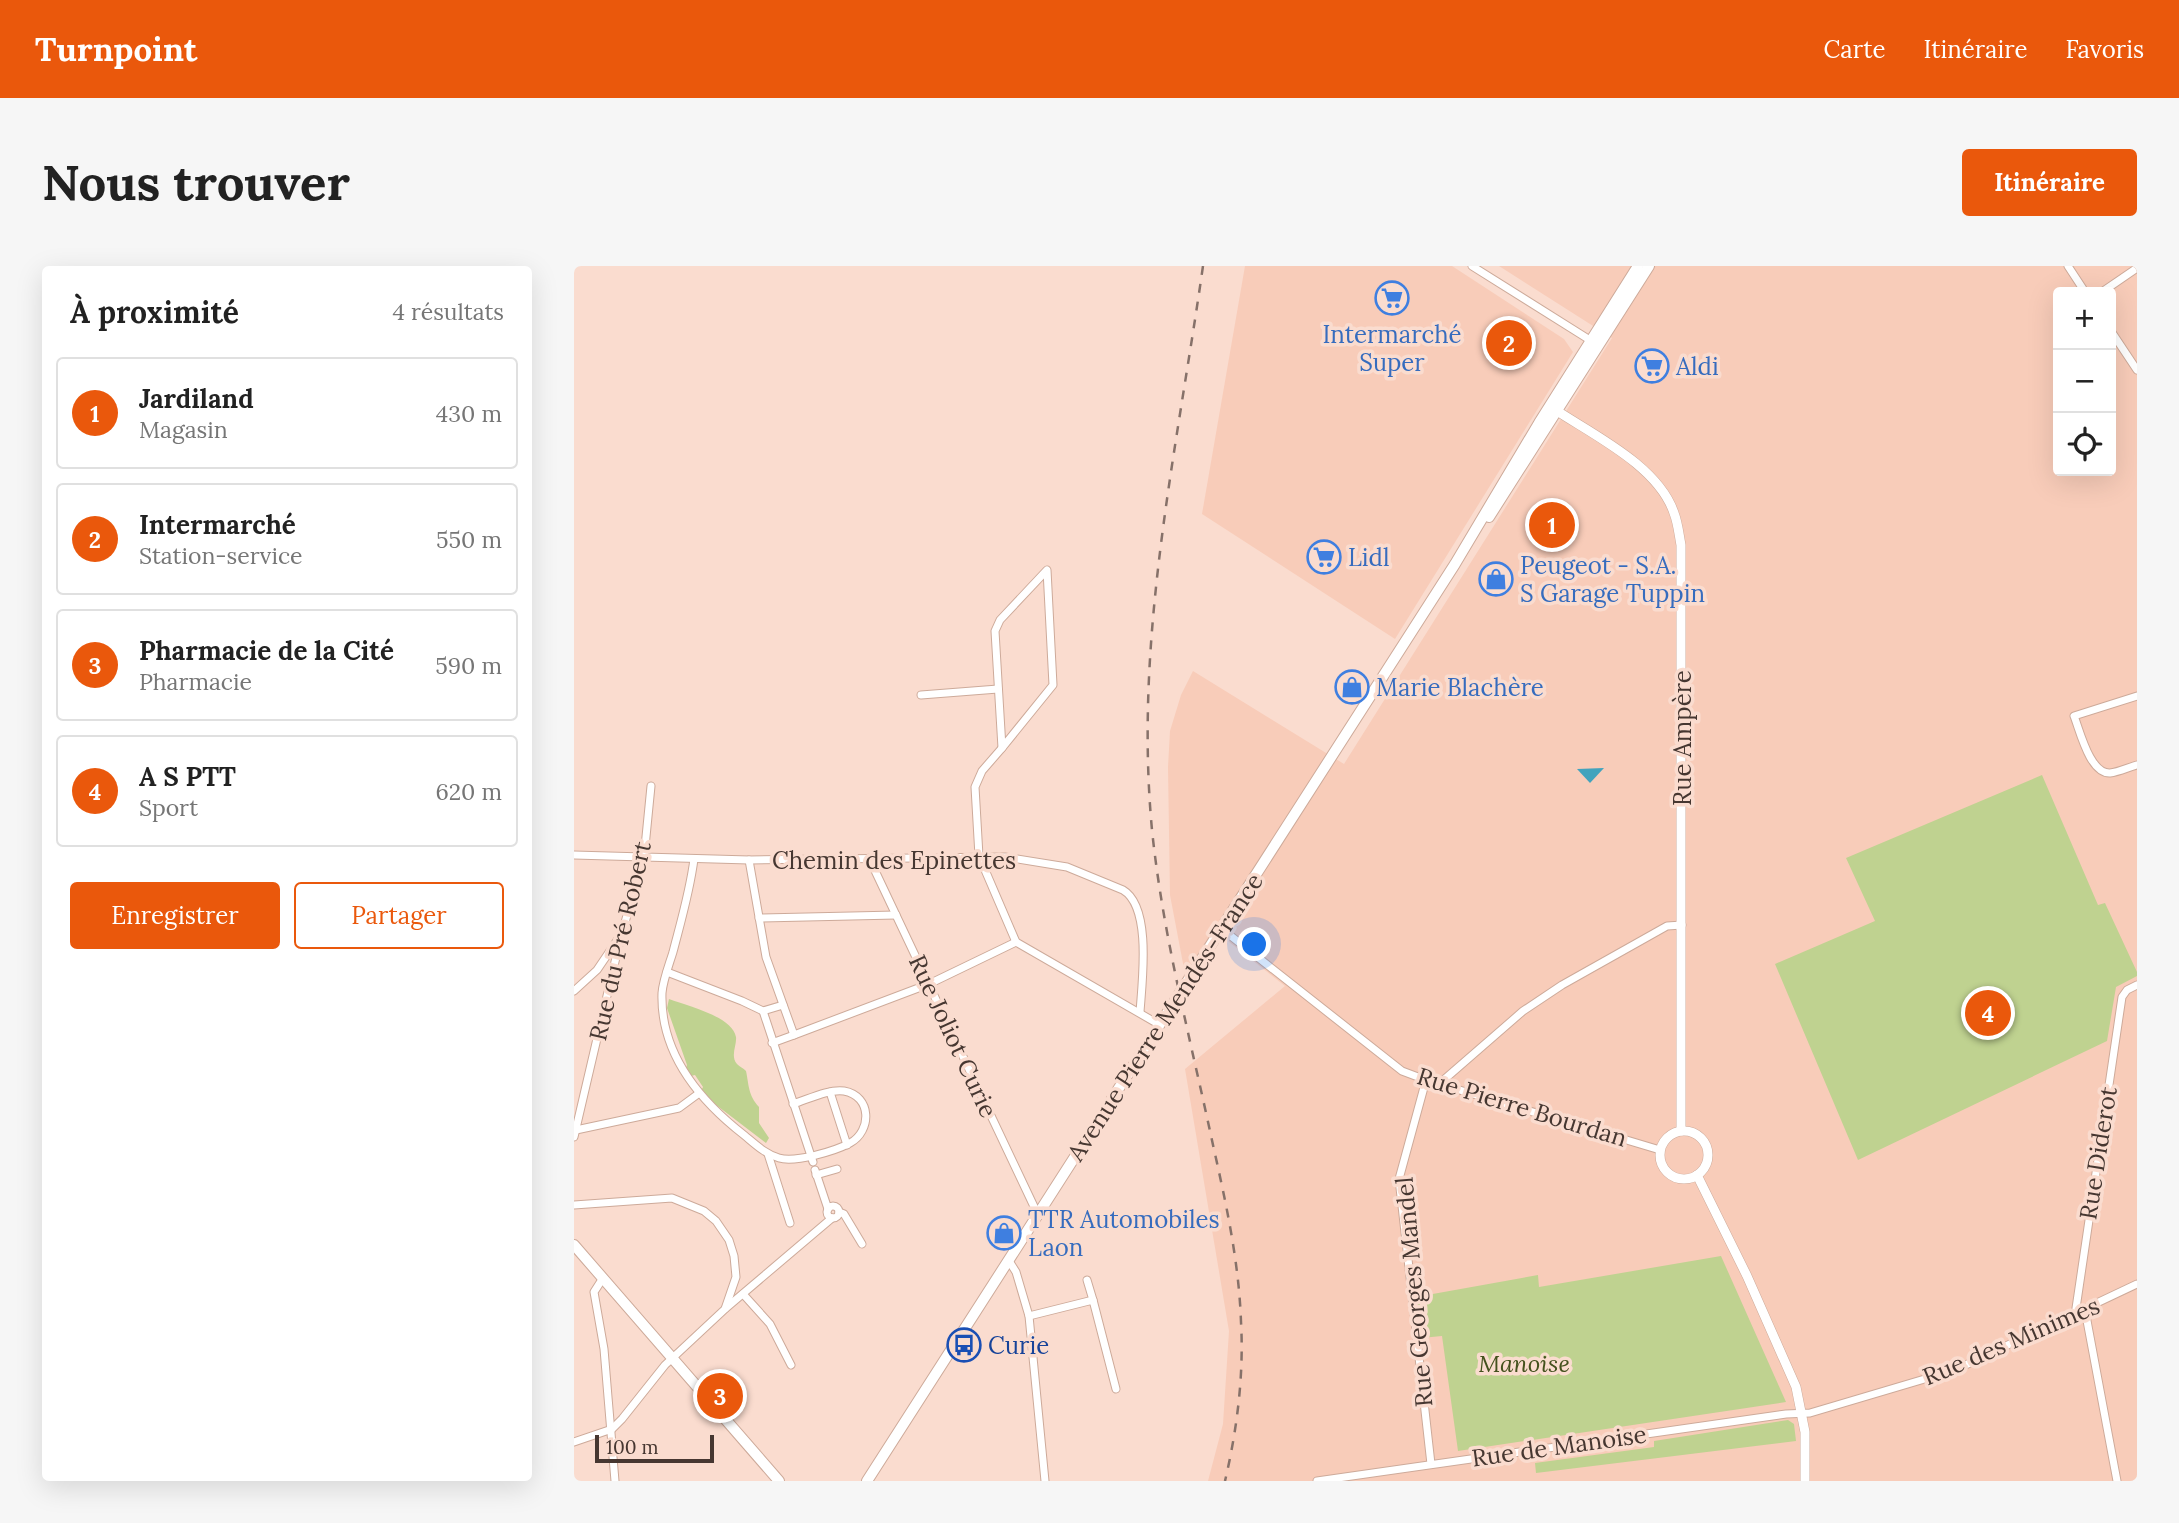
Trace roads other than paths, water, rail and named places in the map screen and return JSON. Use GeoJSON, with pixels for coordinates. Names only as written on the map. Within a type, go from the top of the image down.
{"type":"FeatureCollection","features":[{"type":"Feature","properties":{"kind":"main road","name":"Avenue Pierre Mendés-France"},"geometry":{"type":"LineString","coordinates":[[867,1481],[1454,564],[1488,518],[1639,266]]}},
{"type":"Feature","properties":{"kind":"main road","name":"Avenue Pierre Mendés-France"},"geometry":{"type":"LineString","coordinates":[[1595,343],[1649,266]]}},
{"type":"Feature","properties":{"kind":"main road"},"geometry":{"type":"LineString","coordinates":[[574,1245],[779,1481]]}},
{"type":"Feature","properties":{"kind":"street"},"geometry":{"type":"LineString","coordinates":[[1472,266],[1595,343]]}},
{"type":"Feature","properties":{"kind":"street"},"geometry":{"type":"LineString","coordinates":[[2068,266],[2082,287]]}},
{"type":"Feature","properties":{"kind":"street"},"geometry":{"type":"LineString","coordinates":[[2109,287],[2137,268]]}},
{"type":"Feature","properties":{"kind":"street"},"geometry":{"type":"LineString","coordinates":[[2116,338],[2137,370]]}},
{"type":"Feature","properties":{"kind":"street","name":"Rue Ampère"},"geometry":{"type":"LineString","coordinates":[[1552,411],[1628,457],[1658,484],[1674,511],[1681,545],[1681,1131]]}},
{"type":"Feature","properties":{"kind":"street"},"geometry":{"type":"LineString","coordinates":[[1002,748],[994,636],[996,626],[1047,570],[1053,685],[1002,748],[982,771],[975,787],[979,856],[1016,943],[1160,1025]]}},
{"type":"Feature","properties":{"kind":"street"},"geometry":{"type":"LineString","coordinates":[[921,695],[998,689]]}},
{"type":"Feature","properties":{"kind":"street"},"geometry":{"type":"LineString","coordinates":[[2137,696],[2074,716],[2093,764],[2099,770],[2109,773],[2137,765]]}},
{"type":"Feature","properties":{"kind":"street","name":"Rue du Pré Robert"},"geometry":{"type":"LineString","coordinates":[[575,1134],[621,936],[644,857],[651,786]]}},
{"type":"Feature","properties":{"kind":"street","name":"Chemin des Epinettes"},"geometry":{"type":"LineString","coordinates":[[574,855],[749,860],[979,856],[1014,858],[1067,867],[1131,894],[1135,901],[1143,942],[1140,1012]]}},
{"type":"Feature","properties":{"kind":"street","name":"Rue Joliot Curie"},"geometry":{"type":"LineString","coordinates":[[869,858],[1038,1215]]}},
{"type":"Feature","properties":{"kind":"street"},"geometry":{"type":"LineString","coordinates":[[694,859],[688,895],[662,993],[665,1022],[683,1072],[698,1094],[768,1154],[813,1166],[837,1169]]}},
{"type":"Feature","properties":{"kind":"street"},"geometry":{"type":"LineString","coordinates":[[749,860],[766,957],[794,1035]]}},
{"type":"Feature","properties":{"kind":"street"},"geometry":{"type":"LineString","coordinates":[[759,918],[896,915]]}},
{"type":"Feature","properties":{"kind":"street"},"geometry":{"type":"LineString","coordinates":[[1439,1084],[1523,1011],[1562,985],[1667,926],[1682,925]]}},
{"type":"Feature","properties":{"kind":"street","name":"Rue Pierre Bourdan"},"geometry":{"type":"LineString","coordinates":[[1222,929],[1402,1071],[1660,1150]]}},
{"type":"Feature","properties":{"kind":"street"},"geometry":{"type":"LineString","coordinates":[[574,991],[597,970],[621,936]]}},
{"type":"Feature","properties":{"kind":"street"},"geometry":{"type":"LineString","coordinates":[[772,1043],[929,985],[1016,943]]}},
{"type":"Feature","properties":{"kind":"street"},"geometry":{"type":"LineString","coordinates":[[667,972],[762,1011],[783,1005]]}},
{"type":"Feature","properties":{"kind":"street","name":"Rue Diderot"},"geometry":{"type":"LineString","coordinates":[[2075,1315],[2122,997],[2137,985]]}},
{"type":"Feature","properties":{"kind":"street"},"geometry":{"type":"LineString","coordinates":[[762,1011],[828,1209],[827,1214],[832,1218]]}},
{"type":"Feature","properties":{"kind":"street","name":"Rue Georges Mandel"},"geometry":{"type":"LineString","coordinates":[[1426,1080],[1399,1179],[1431,1464]]}},
{"type":"Feature","properties":{"kind":"street"},"geometry":{"type":"LineString","coordinates":[[793,1104],[830,1092],[843,1091],[853,1094],[865,1108],[866,1118],[862,1132],[847,1145],[813,1166]]}},
{"type":"Feature","properties":{"kind":"street"},"geometry":{"type":"LineString","coordinates":[[830,1092],[847,1145]]}},
{"type":"Feature","properties":{"kind":"street"},"geometry":{"type":"LineString","coordinates":[[575,1134],[679,1108],[698,1094]]}},
{"type":"Feature","properties":{"kind":"street"},"geometry":{"type":"LineString","coordinates":[[1681,1131],[1697,1135],[1707,1149],[1706,1166],[1697,1175],[1684,1179],[1670,1175],[1661,1164],[1660,1150],[1669,1136],[1681,1131]]}},
{"type":"Feature","properties":{"kind":"street"},"geometry":{"type":"LineString","coordinates":[[768,1154],[790,1223]]}},
{"type":"Feature","properties":{"kind":"street"},"geometry":{"type":"LineString","coordinates":[[1697,1175],[1747,1276],[1796,1387],[1806,1446],[1805,1481]]}},
{"type":"Feature","properties":{"kind":"street"},"geometry":{"type":"LineString","coordinates":[[574,1205],[672,1198],[704,1210],[716,1221],[729,1240],[734,1256],[736,1277],[725,1309]]}},
{"type":"Feature","properties":{"kind":"street"},"geometry":{"type":"LineString","coordinates":[[828,1209],[835,1206],[844,1214],[862,1244]]}},
{"type":"Feature","properties":{"kind":"street"},"geometry":{"type":"LineString","coordinates":[[574,1442],[612,1429],[672,1358],[839,1212]]}},
{"type":"Feature","properties":{"kind":"street"},"geometry":{"type":"LineString","coordinates":[[1009,1261],[1016,1272],[1029,1317],[1045,1481]]}},
{"type":"Feature","properties":{"kind":"street"},"geometry":{"type":"LineString","coordinates":[[736,1277],[749,1288]]}},
{"type":"Feature","properties":{"kind":"street"},"geometry":{"type":"LineString","coordinates":[[603,1278],[593,1292],[604,1349],[615,1481]]}},
{"type":"Feature","properties":{"kind":"street"},"geometry":{"type":"LineString","coordinates":[[1087,1280],[1116,1389]]}},
{"type":"Feature","properties":{"kind":"street","name":"Rue des Minimes"},"geometry":{"type":"LineString","coordinates":[[1801,1413],[1810,1413],[1955,1370],[2137,1284]]}},
{"type":"Feature","properties":{"kind":"street"},"geometry":{"type":"LineString","coordinates":[[743,1294],[770,1324],[791,1365]]}},
{"type":"Feature","properties":{"kind":"street"},"geometry":{"type":"LineString","coordinates":[[1029,1317],[1093,1300]]}},
{"type":"Feature","properties":{"kind":"street"},"geometry":{"type":"LineString","coordinates":[[2085,1310],[2117,1481]]}},
{"type":"Feature","properties":{"kind":"street","name":"Rue de Manoise"},"geometry":{"type":"LineString","coordinates":[[1317,1481],[1801,1413]]}},
{"type":"Feature","properties":{"kind":"water"},"geometry":{"type":"Polygon","coordinates":[[[1604,768],[1590,783],[1577,769],[1604,768]]]}},
{"type":"Feature","properties":{"kind":"railway"},"geometry":{"type":"LineString","coordinates":[[1203,266],[1170,477],[1153,617],[1148,758],[1152,830],[1163,910],[1227,1211],[1238,1277],[1242,1342],[1240,1382],[1225,1481]]}},
{"type":"Feature","properties":{"kind":"place","name":"Intermarché Super"},"geometry":{"type":"Point","coordinates":[1392,298]}},
{"type":"Feature","properties":{"kind":"place","name":"Intermarché"},"geometry":{"type":"Point","coordinates":[1509,343]}},
{"type":"Feature","properties":{"kind":"place","name":"Aldi"},"geometry":{"type":"Point","coordinates":[1652,366]}},
{"type":"Feature","properties":{"kind":"place","name":"Jardiland"},"geometry":{"type":"Point","coordinates":[1552,525]}},
{"type":"Feature","properties":{"kind":"place","name":"Lidl"},"geometry":{"type":"Point","coordinates":[1324,557]}},
{"type":"Feature","properties":{"kind":"place","name":"Peugeot - S.A. S Garage Tuppin"},"geometry":{"type":"Point","coordinates":[1496,579]}},
{"type":"Feature","properties":{"kind":"place","name":"Marie Blachère"},"geometry":{"type":"Point","coordinates":[1352,687]}},
{"type":"Feature","properties":{"kind":"place","name":"A S PTT"},"geometry":{"type":"Point","coordinates":[1988,1013]}},
{"type":"Feature","properties":{"kind":"place","name":"TTR Automobiles Laon"},"geometry":{"type":"Point","coordinates":[1004,1233]}},
{"type":"Feature","properties":{"kind":"place","name":"Curie"},"geometry":{"type":"Point","coordinates":[964,1345]}},
{"type":"Feature","properties":{"kind":"place","name":"Pharmacie de la Cité"},"geometry":{"type":"Point","coordinates":[720,1396]}},
{"type":"Feature","properties":{"kind":"park label","name":"Manoise"},"geometry":{"type":"Point","coordinates":[1524,1363]}}]}
